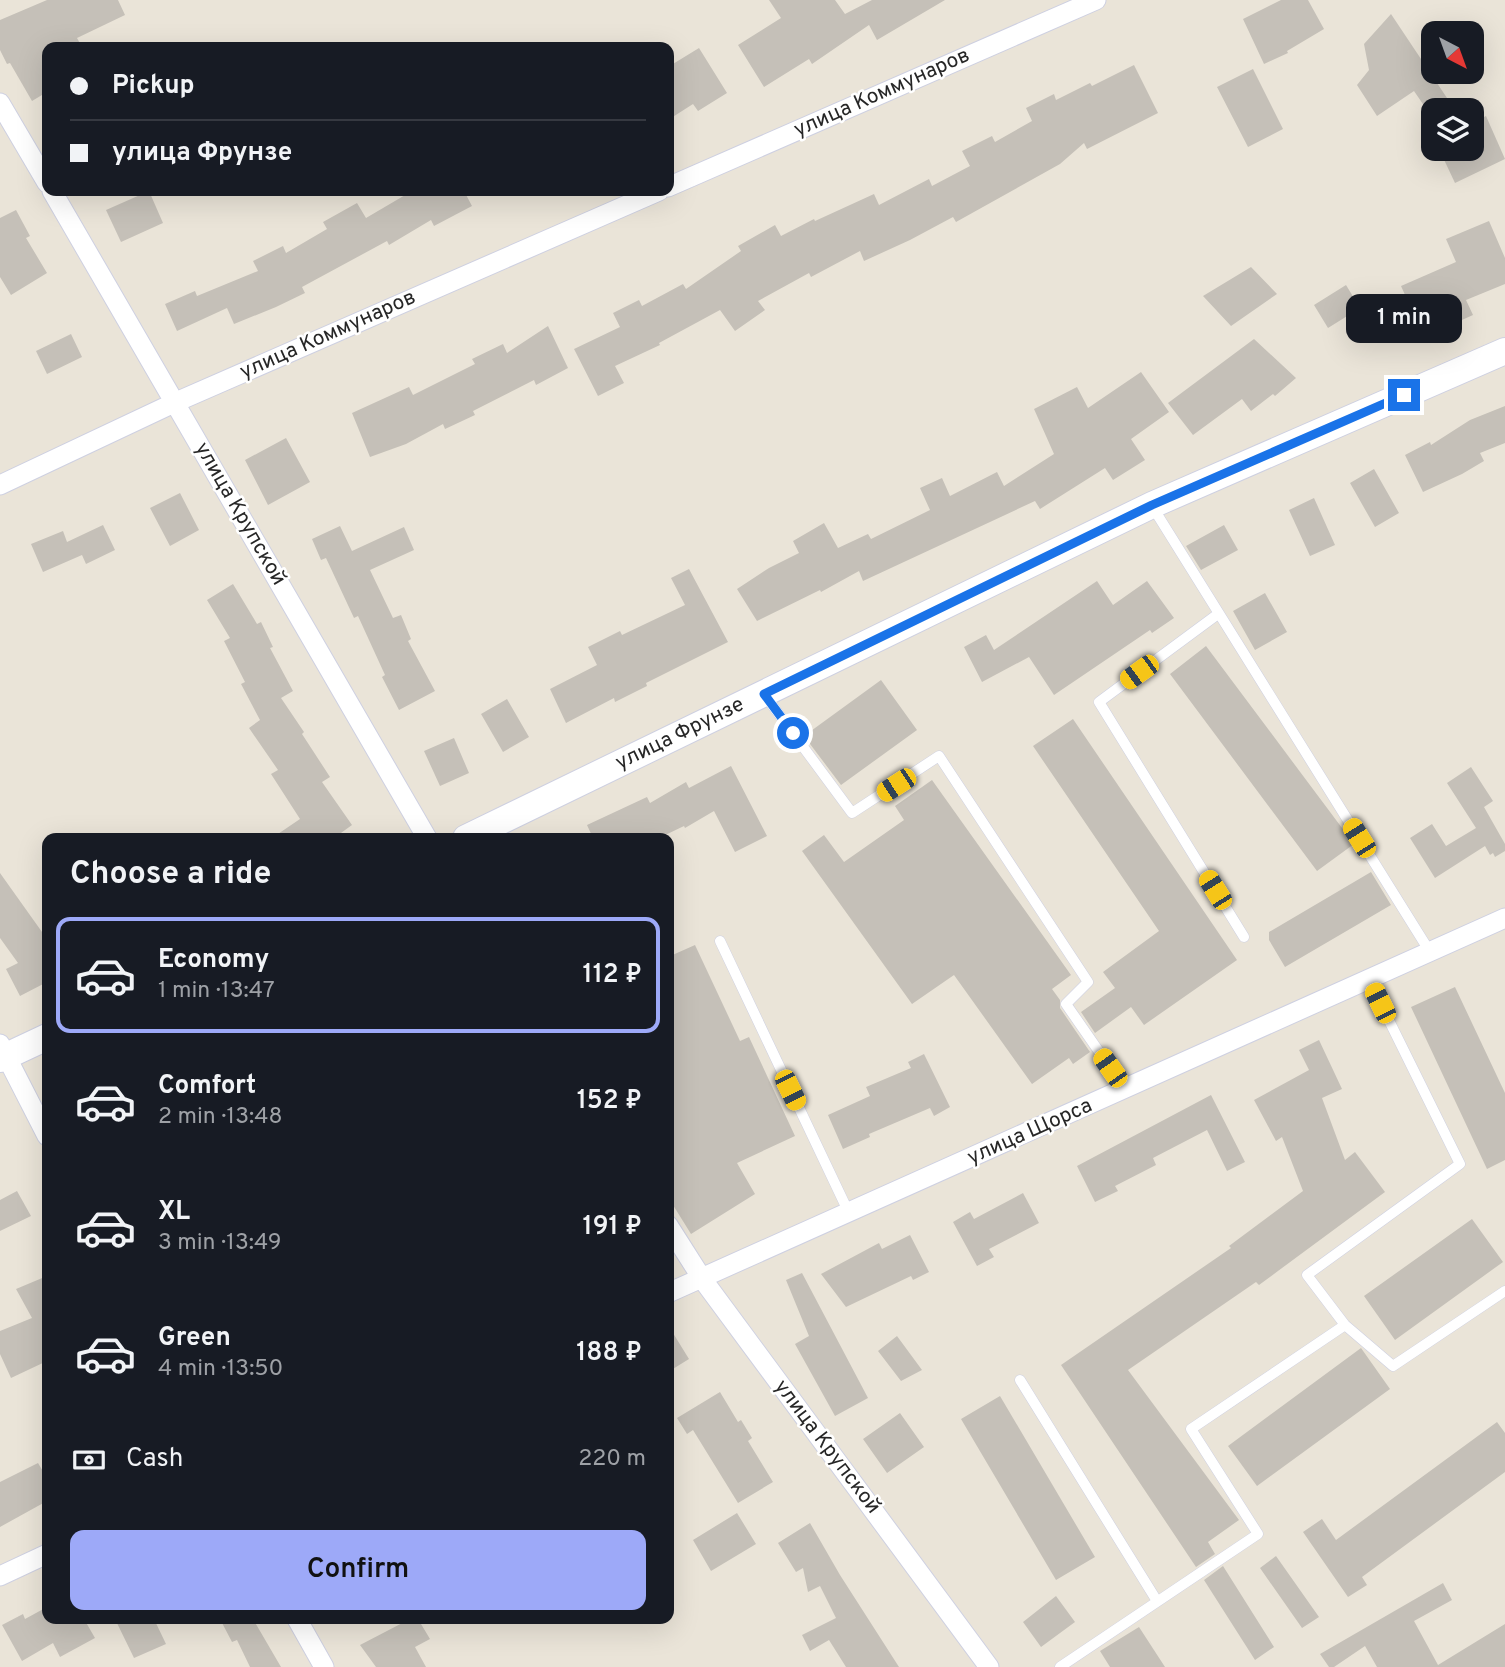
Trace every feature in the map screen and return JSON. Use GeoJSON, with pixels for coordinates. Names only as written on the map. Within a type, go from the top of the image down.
{"type":"FeatureCollection","features":[{"type":"Feature","properties":{"kind":"main road","name":"улица Фрунзе"},"geometry":{"type":"LineString","coordinates":[[476,833],[1152,505],[1505,351]]}},
{"type":"Feature","properties":{"kind":"main road"},"geometry":{"type":"LineString","coordinates":[[2,1053],[42,1039]]}},
{"type":"Feature","properties":{"kind":"street","name":"улица Коммунаров"},"geometry":{"type":"LineString","coordinates":[[674,184],[1096,0]]}},
{"type":"Feature","properties":{"kind":"street"},"geometry":{"type":"LineString","coordinates":[[0,103],[42,174]]}},
{"type":"Feature","properties":{"kind":"street","name":"улица Крупской"},"geometry":{"type":"LineString","coordinates":[[55,196],[424,833]]}},
{"type":"Feature","properties":{"kind":"street","name":"улица Коммунаров"},"geometry":{"type":"LineString","coordinates":[[0,485],[176,402],[648,196]]}},
{"type":"Feature","properties":{"kind":"street","name":"улица Щорса"},"geometry":{"type":"LineString","coordinates":[[674,1291],[1505,918]]}},
{"type":"Feature","properties":{"kind":"street"},"geometry":{"type":"LineString","coordinates":[[2,1053],[42,1127]]}},
{"type":"Feature","properties":{"kind":"street","name":"улица Крупской"},"geometry":{"type":"LineString","coordinates":[[674,1234],[703,1280],[989,1667]]}},
{"type":"Feature","properties":{"kind":"street"},"geometry":{"type":"LineString","coordinates":[[0,1577],[42,1556]]}},
{"type":"Feature","properties":{"kind":"street"},"geometry":{"type":"LineString","coordinates":[[300,1624],[324,1667]]}},
{"type":"Feature","properties":{"kind":"lane"},"geometry":{"type":"LineString","coordinates":[[1152,505],[1430,952]]}},
{"type":"Feature","properties":{"kind":"lane"},"geometry":{"type":"LineString","coordinates":[[1218,614],[1099,702],[1244,937]]}},
{"type":"Feature","properties":{"kind":"lane"},"geometry":{"type":"LineString","coordinates":[[764,694],[852,813],[939,757],[1087,982],[1066,1003],[1125,1089]]}},
{"type":"Feature","properties":{"kind":"lane"},"geometry":{"type":"LineString","coordinates":[[720,941],[849,1214]]}},
{"type":"Feature","properties":{"kind":"lane"},"geometry":{"type":"LineString","coordinates":[[1368,980],[1460,1164],[1307,1275],[1345,1325],[1392,1366],[1505,1291]]}},
{"type":"Feature","properties":{"kind":"lane"},"geometry":{"type":"LineString","coordinates":[[1060,1667],[1258,1534],[1191,1429],[1345,1325]]}},
{"type":"Feature","properties":{"kind":"lane"},"geometry":{"type":"LineString","coordinates":[[1020,1380],[1157,1601]]}},
{"type":"Feature","properties":{"kind":"building"},"geometry":{"type":"Polygon","coordinates":[[[47,0],[118,0],[125,15],[77,38],[79,42],[42,42],[42,95],[32,101],[0,50],[0,20],[47,0]]]}},
{"type":"Feature","properties":{"kind":"building"},"geometry":{"type":"Polygon","coordinates":[[[769,0],[835,0],[845,14],[872,0],[945,0],[877,40],[869,25],[812,64],[809,59],[764,87],[738,45],[781,18],[769,0]]]}},
{"type":"Feature","properties":{"kind":"building"},"geometry":{"type":"Polygon","coordinates":[[[1281,0],[1308,0],[1324,29],[1287,51],[1288,53],[1264,64],[1243,19],[1281,0]]]}},
{"type":"Feature","properties":{"kind":"building"},"geometry":{"type":"Polygon","coordinates":[[[1391,14],[1421,59],[1421,84],[1438,84],[1447,98],[1421,98],[1421,101],[1414,91],[1377,116],[1357,85],[1369,70],[1364,44],[1391,14]]]}},
{"type":"Feature","properties":{"kind":"building"},"geometry":{"type":"Polygon","coordinates":[[[699,48],[727,93],[698,111],[693,104],[674,116],[674,63],[699,48]]]}},
{"type":"Feature","properties":{"kind":"building"},"geometry":{"type":"Polygon","coordinates":[[[1134,65],[1158,113],[1087,149],[1084,143],[1060,164],[956,222],[953,217],[864,261],[860,251],[811,277],[809,273],[758,301],[765,310],[735,331],[720,310],[659,343],[660,345],[615,366],[624,383],[598,396],[574,349],[620,327],[613,313],[639,300],[642,306],[683,284],[686,289],[741,251],[738,246],[775,225],[781,236],[874,194],[879,205],[929,179],[932,186],[970,166],[962,151],[992,136],[995,142],[1032,121],[1026,108],[1054,94],[1056,100],[1090,83],[1092,86],[1134,65]]]}},
{"type":"Feature","properties":{"kind":"building"},"geometry":{"type":"Polygon","coordinates":[[[1253,69],[1283,129],[1248,147],[1217,87],[1253,69]]]}},
{"type":"Feature","properties":{"kind":"building"},"geometry":{"type":"Polygon","coordinates":[[[1486,116],[1505,159],[1455,183],[1445,161],[1484,161],[1486,116]]]}},
{"type":"Feature","properties":{"kind":"building"},"geometry":{"type":"Polygon","coordinates":[[[138,196],[151,196],[163,223],[121,242],[106,210],[138,196]]]}},
{"type":"Feature","properties":{"kind":"building"},"geometry":{"type":"Polygon","coordinates":[[[403,196],[467,196],[472,206],[434,226],[431,220],[389,245],[387,241],[302,287],[305,293],[276,307],[234,324],[227,308],[177,331],[165,304],[195,291],[197,296],[258,271],[253,261],[283,246],[286,253],[327,229],[323,222],[357,203],[366,218],[403,196]]]}},
{"type":"Feature","properties":{"kind":"building"},"geometry":{"type":"Polygon","coordinates":[[[16,210],[30,236],[26,238],[47,273],[11,295],[0,277],[0,218],[16,210]]]}},
{"type":"Feature","properties":{"kind":"building"},"geometry":{"type":"Polygon","coordinates":[[[1489,221],[1505,258],[1505,284],[1466,300],[1473,315],[1424,337],[1401,286],[1456,262],[1446,239],[1489,221]]]}},
{"type":"Feature","properties":{"kind":"building"},"geometry":{"type":"Polygon","coordinates":[[[1251,267],[1277,294],[1231,326],[1203,296],[1251,267]]]}},
{"type":"Feature","properties":{"kind":"building"},"geometry":{"type":"Polygon","coordinates":[[[1346,285],[1360,308],[1328,328],[1314,305],[1346,285]]]}},
{"type":"Feature","properties":{"kind":"building"},"geometry":{"type":"Polygon","coordinates":[[[548,326],[568,368],[536,385],[534,380],[473,411],[475,415],[445,429],[443,424],[406,444],[370,457],[352,413],[409,387],[413,395],[475,364],[472,359],[503,344],[507,353],[548,326]]]}},
{"type":"Feature","properties":{"kind":"building"},"geometry":{"type":"Polygon","coordinates":[[[71,334],[82,357],[47,374],[36,351],[71,334]]]}},
{"type":"Feature","properties":{"kind":"building"},"geometry":{"type":"Polygon","coordinates":[[[1254,339],[1296,378],[1251,411],[1242,399],[1193,435],[1168,403],[1254,339]]]}},
{"type":"Feature","properties":{"kind":"building"},"geometry":{"type":"Polygon","coordinates":[[[1141,372],[1169,412],[1131,439],[1145,460],[1113,480],[1105,468],[1040,509],[1035,501],[863,581],[859,571],[821,592],[820,590],[757,621],[737,589],[799,553],[793,541],[824,523],[838,548],[868,534],[871,539],[930,510],[920,488],[942,478],[950,496],[997,472],[1004,486],[1054,454],[1034,409],[1077,387],[1088,408],[1141,372]]]}},
{"type":"Feature","properties":{"kind":"building"},"geometry":{"type":"Polygon","coordinates":[[[1505,406],[1505,443],[1480,453],[1484,461],[1423,492],[1405,455],[1430,442],[1431,445],[1470,420],[1505,406]]]}},
{"type":"Feature","properties":{"kind":"building"},"geometry":{"type":"Polygon","coordinates":[[[286,438],[310,482],[268,505],[245,460],[286,438]]]}},
{"type":"Feature","properties":{"kind":"building"},"geometry":{"type":"Polygon","coordinates":[[[1374,469],[1399,513],[1375,527],[1350,483],[1374,469]]]}},
{"type":"Feature","properties":{"kind":"building"},"geometry":{"type":"Polygon","coordinates":[[[180,493],[199,530],[170,546],[150,508],[180,493]]]}},
{"type":"Feature","properties":{"kind":"building"},"geometry":{"type":"Polygon","coordinates":[[[1314,498],[1335,545],[1310,556],[1289,510],[1314,498]]]}},
{"type":"Feature","properties":{"kind":"building"},"geometry":{"type":"Polygon","coordinates":[[[103,525],[115,550],[86,564],[82,555],[43,572],[31,544],[63,531],[67,542],[103,525]]]}},
{"type":"Feature","properties":{"kind":"building"},"geometry":{"type":"Polygon","coordinates":[[[1224,525],[1238,550],[1201,570],[1186,546],[1224,525]]]}},
{"type":"Feature","properties":{"kind":"building"},"geometry":{"type":"Polygon","coordinates":[[[340,526],[352,551],[404,527],[414,550],[370,570],[393,618],[401,615],[411,639],[408,641],[435,691],[399,710],[382,677],[385,675],[358,616],[354,618],[326,558],[321,560],[312,539],[340,526]]]}},
{"type":"Feature","properties":{"kind":"building"},"geometry":{"type":"Polygon","coordinates":[[[689,569],[728,642],[646,683],[647,686],[615,702],[614,698],[566,723],[550,689],[597,665],[588,647],[620,631],[622,635],[685,605],[671,578],[689,569]]]}},
{"type":"Feature","properties":{"kind":"building"},"geometry":{"type":"Polygon","coordinates":[[[1097,581],[1113,605],[1147,581],[1174,618],[1152,633],[1150,630],[1054,695],[1029,657],[982,682],[964,647],[986,635],[994,650],[1097,581]]]}},
{"type":"Feature","properties":{"kind":"building"},"geometry":{"type":"Polygon","coordinates":[[[233,584],[257,624],[261,622],[273,647],[270,648],[293,691],[281,698],[330,777],[322,782],[352,825],[341,833],[279,833],[300,819],[271,774],[278,770],[249,728],[260,720],[241,684],[245,682],[224,641],[230,638],[207,600],[233,584]]]}},
{"type":"Feature","properties":{"kind":"building"},"geometry":{"type":"Polygon","coordinates":[[[1265,593],[1287,632],[1255,650],[1233,611],[1265,593]]]}},
{"type":"Feature","properties":{"kind":"building"},"geometry":{"type":"Polygon","coordinates":[[[1206,646],[1354,844],[1317,871],[1170,674],[1206,646]]]}},
{"type":"Feature","properties":{"kind":"building"},"geometry":{"type":"Polygon","coordinates":[[[881,680],[917,730],[841,785],[804,736],[881,680]]]}},
{"type":"Feature","properties":{"kind":"building"},"geometry":{"type":"Polygon","coordinates":[[[507,699],[529,737],[503,752],[481,714],[507,699]]]}},
{"type":"Feature","properties":{"kind":"building"},"geometry":{"type":"Polygon","coordinates":[[[1073,719],[1237,960],[1144,1025],[1131,1007],[1095,1033],[1081,1012],[1115,988],[1103,972],[1159,931],[1033,746],[1073,719]]]}},
{"type":"Feature","properties":{"kind":"building"},"geometry":{"type":"Polygon","coordinates":[[[454,738],[469,773],[440,786],[424,751],[454,738]]]}},
{"type":"Feature","properties":{"kind":"building"},"geometry":{"type":"Polygon","coordinates":[[[731,766],[767,836],[735,852],[714,811],[685,828],[684,826],[669,833],[591,833],[587,825],[647,797],[650,803],[686,782],[689,788],[731,766]]]}},
{"type":"Feature","properties":{"kind":"building"},"geometry":{"type":"Polygon","coordinates":[[[1471,767],[1493,801],[1484,807],[1505,844],[1505,851],[1495,857],[1493,853],[1490,855],[1485,846],[1435,878],[1410,838],[1432,824],[1446,846],[1476,828],[1447,783],[1471,767]]]}},
{"type":"Feature","properties":{"kind":"building"},"geometry":{"type":"Polygon","coordinates":[[[932,780],[1071,975],[1052,989],[1060,1000],[1060,1008],[1090,1052],[1073,1064],[1069,1058],[1032,1084],[954,975],[912,1004],[802,851],[824,835],[844,862],[904,820],[895,806],[932,780]]]}},
{"type":"Feature","properties":{"kind":"building"},"geometry":{"type":"Polygon","coordinates":[[[1371,872],[1391,905],[1285,967],[1269,940],[1269,932],[1371,872]]]}},
{"type":"Feature","properties":{"kind":"building"},"geometry":{"type":"Polygon","coordinates":[[[0,873],[42,932],[42,985],[20,996],[6,969],[18,963],[0,938],[0,873]]]}},
{"type":"Feature","properties":{"kind":"building"},"geometry":{"type":"Polygon","coordinates":[[[695,945],[740,1041],[749,1037],[795,1136],[737,1163],[755,1194],[691,1234],[674,1207],[674,954],[695,945]]]}},
{"type":"Feature","properties":{"kind":"building"},"geometry":{"type":"Polygon","coordinates":[[[1455,987],[1505,1093],[1505,1160],[1487,1169],[1411,1007],[1455,987]]]}},
{"type":"Feature","properties":{"kind":"building"},"geometry":{"type":"Polygon","coordinates":[[[1319,1040],[1342,1089],[1322,1098],[1345,1160],[1355,1152],[1385,1192],[1259,1285],[1256,1282],[1128,1370],[1239,1520],[1208,1542],[1215,1554],[1196,1567],[1061,1365],[1231,1248],[1229,1246],[1303,1191],[1282,1137],[1276,1141],[1254,1100],[1309,1070],[1299,1050],[1319,1040]]]}},
{"type":"Feature","properties":{"kind":"building"},"geometry":{"type":"Polygon","coordinates":[[[924,1054],[950,1107],[934,1116],[930,1108],[869,1134],[870,1137],[843,1149],[828,1115],[870,1096],[866,1087],[911,1068],[908,1062],[924,1054]]]}},
{"type":"Feature","properties":{"kind":"building"},"geometry":{"type":"Polygon","coordinates":[[[1211,1095],[1245,1162],[1227,1171],[1207,1130],[1153,1158],[1156,1165],[1115,1186],[1118,1191],[1095,1202],[1077,1166],[1211,1095]]]}},
{"type":"Feature","properties":{"kind":"building"},"geometry":{"type":"Polygon","coordinates":[[[17,1191],[31,1216],[0,1231],[0,1200],[17,1191]]]}},
{"type":"Feature","properties":{"kind":"building"},"geometry":{"type":"Polygon","coordinates":[[[1023,1193],[1039,1223],[989,1249],[994,1257],[977,1266],[953,1222],[970,1212],[974,1219],[1023,1193]]]}},
{"type":"Feature","properties":{"kind":"building"},"geometry":{"type":"Polygon","coordinates":[[[1472,1219],[1503,1262],[1395,1340],[1364,1296],[1472,1219]]]}},
{"type":"Feature","properties":{"kind":"building"},"geometry":{"type":"Polygon","coordinates":[[[910,1235],[929,1272],[913,1280],[911,1276],[846,1307],[821,1274],[879,1243],[882,1249],[910,1235]]]}},
{"type":"Feature","properties":{"kind":"building"},"geometry":{"type":"Polygon","coordinates":[[[802,1273],[868,1398],[835,1416],[795,1344],[809,1336],[786,1280],[802,1273]]]}},
{"type":"Feature","properties":{"kind":"building"},"geometry":{"type":"Polygon","coordinates":[[[42,1278],[42,1363],[11,1378],[0,1354],[0,1331],[32,1318],[16,1289],[42,1278]]]}},
{"type":"Feature","properties":{"kind":"building"},"geometry":{"type":"Polygon","coordinates":[[[674,1335],[689,1359],[674,1368],[674,1335]]]}},
{"type":"Feature","properties":{"kind":"building"},"geometry":{"type":"Polygon","coordinates":[[[897,1336],[922,1370],[901,1381],[878,1351],[897,1336]]]}},
{"type":"Feature","properties":{"kind":"building"},"geometry":{"type":"Polygon","coordinates":[[[1361,1348],[1390,1389],[1257,1486],[1228,1446],[1361,1348]]]}},
{"type":"Feature","properties":{"kind":"building"},"geometry":{"type":"Polygon","coordinates":[[[720,1392],[738,1422],[741,1420],[752,1438],[748,1441],[773,1482],[738,1503],[693,1430],[687,1434],[677,1418],[720,1392]]]}},
{"type":"Feature","properties":{"kind":"building"},"geometry":{"type":"Polygon","coordinates":[[[1000,1396],[1095,1557],[1056,1580],[961,1419],[1000,1396]]]}},
{"type":"Feature","properties":{"kind":"building"},"geometry":{"type":"Polygon","coordinates":[[[900,1413],[924,1447],[887,1473],[863,1439],[900,1413]]]}},
{"type":"Feature","properties":{"kind":"building"},"geometry":{"type":"Polygon","coordinates":[[[1497,1422],[1505,1433],[1505,1472],[1362,1577],[1367,1585],[1348,1597],[1303,1532],[1322,1519],[1336,1540],[1497,1422]]]}},
{"type":"Feature","properties":{"kind":"building"},"geometry":{"type":"Polygon","coordinates":[[[38,1463],[42,1470],[42,1504],[0,1527],[0,1482],[38,1463]]]}},
{"type":"Feature","properties":{"kind":"building"},"geometry":{"type":"Polygon","coordinates":[[[737,1513],[756,1544],[711,1571],[693,1540],[737,1513]]]}},
{"type":"Feature","properties":{"kind":"building"},"geometry":{"type":"Polygon","coordinates":[[[810,1523],[899,1667],[846,1667],[829,1640],[810,1651],[802,1635],[836,1618],[820,1586],[808,1592],[803,1568],[796,1572],[778,1543],[810,1523]]]}},
{"type":"Feature","properties":{"kind":"building"},"geometry":{"type":"Polygon","coordinates":[[[1276,1556],[1319,1617],[1302,1628],[1260,1568],[1276,1556]]]}},
{"type":"Feature","properties":{"kind":"building"},"geometry":{"type":"Polygon","coordinates":[[[1223,1566],[1274,1647],[1255,1660],[1204,1580],[1223,1566]]]}},
{"type":"Feature","properties":{"kind":"building"},"geometry":{"type":"Polygon","coordinates":[[[1443,1583],[1452,1600],[1414,1621],[1438,1665],[1505,1624],[1505,1667],[1377,1667],[1365,1646],[1334,1667],[1329,1667],[1320,1654],[1443,1583]]]}},
{"type":"Feature","properties":{"kind":"building"},"geometry":{"type":"Polygon","coordinates":[[[1056,1596],[1075,1622],[1041,1647],[1023,1622],[1056,1596]]]}},
{"type":"Feature","properties":{"kind":"building"},"geometry":{"type":"Polygon","coordinates":[[[42,1610],[42,1624],[87,1624],[95,1638],[60,1657],[53,1643],[22,1661],[2,1625],[23,1614],[25,1619],[42,1610]]]}},
{"type":"Feature","properties":{"kind":"building"},"geometry":{"type":"Polygon","coordinates":[[[117,1624],[156,1624],[166,1644],[134,1658],[117,1624]]]}},
{"type":"Feature","properties":{"kind":"building"},"geometry":{"type":"Polygon","coordinates":[[[223,1624],[256,1624],[281,1667],[250,1667],[237,1640],[232,1642],[223,1624]]]}},
{"type":"Feature","properties":{"kind":"building"},"geometry":{"type":"Polygon","coordinates":[[[400,1624],[421,1624],[430,1639],[415,1647],[426,1667],[376,1667],[360,1645],[400,1624]]]}},
{"type":"Feature","properties":{"kind":"building"},"geometry":{"type":"Polygon","coordinates":[[[1139,1627],[1165,1667],[1110,1667],[1100,1651],[1139,1627]]]}},
{"type":"Feature","properties":{"kind":"route"},"geometry":{"type":"LineString","coordinates":[[793,733],[764,694],[1152,505],[1404,395]]}}]}
